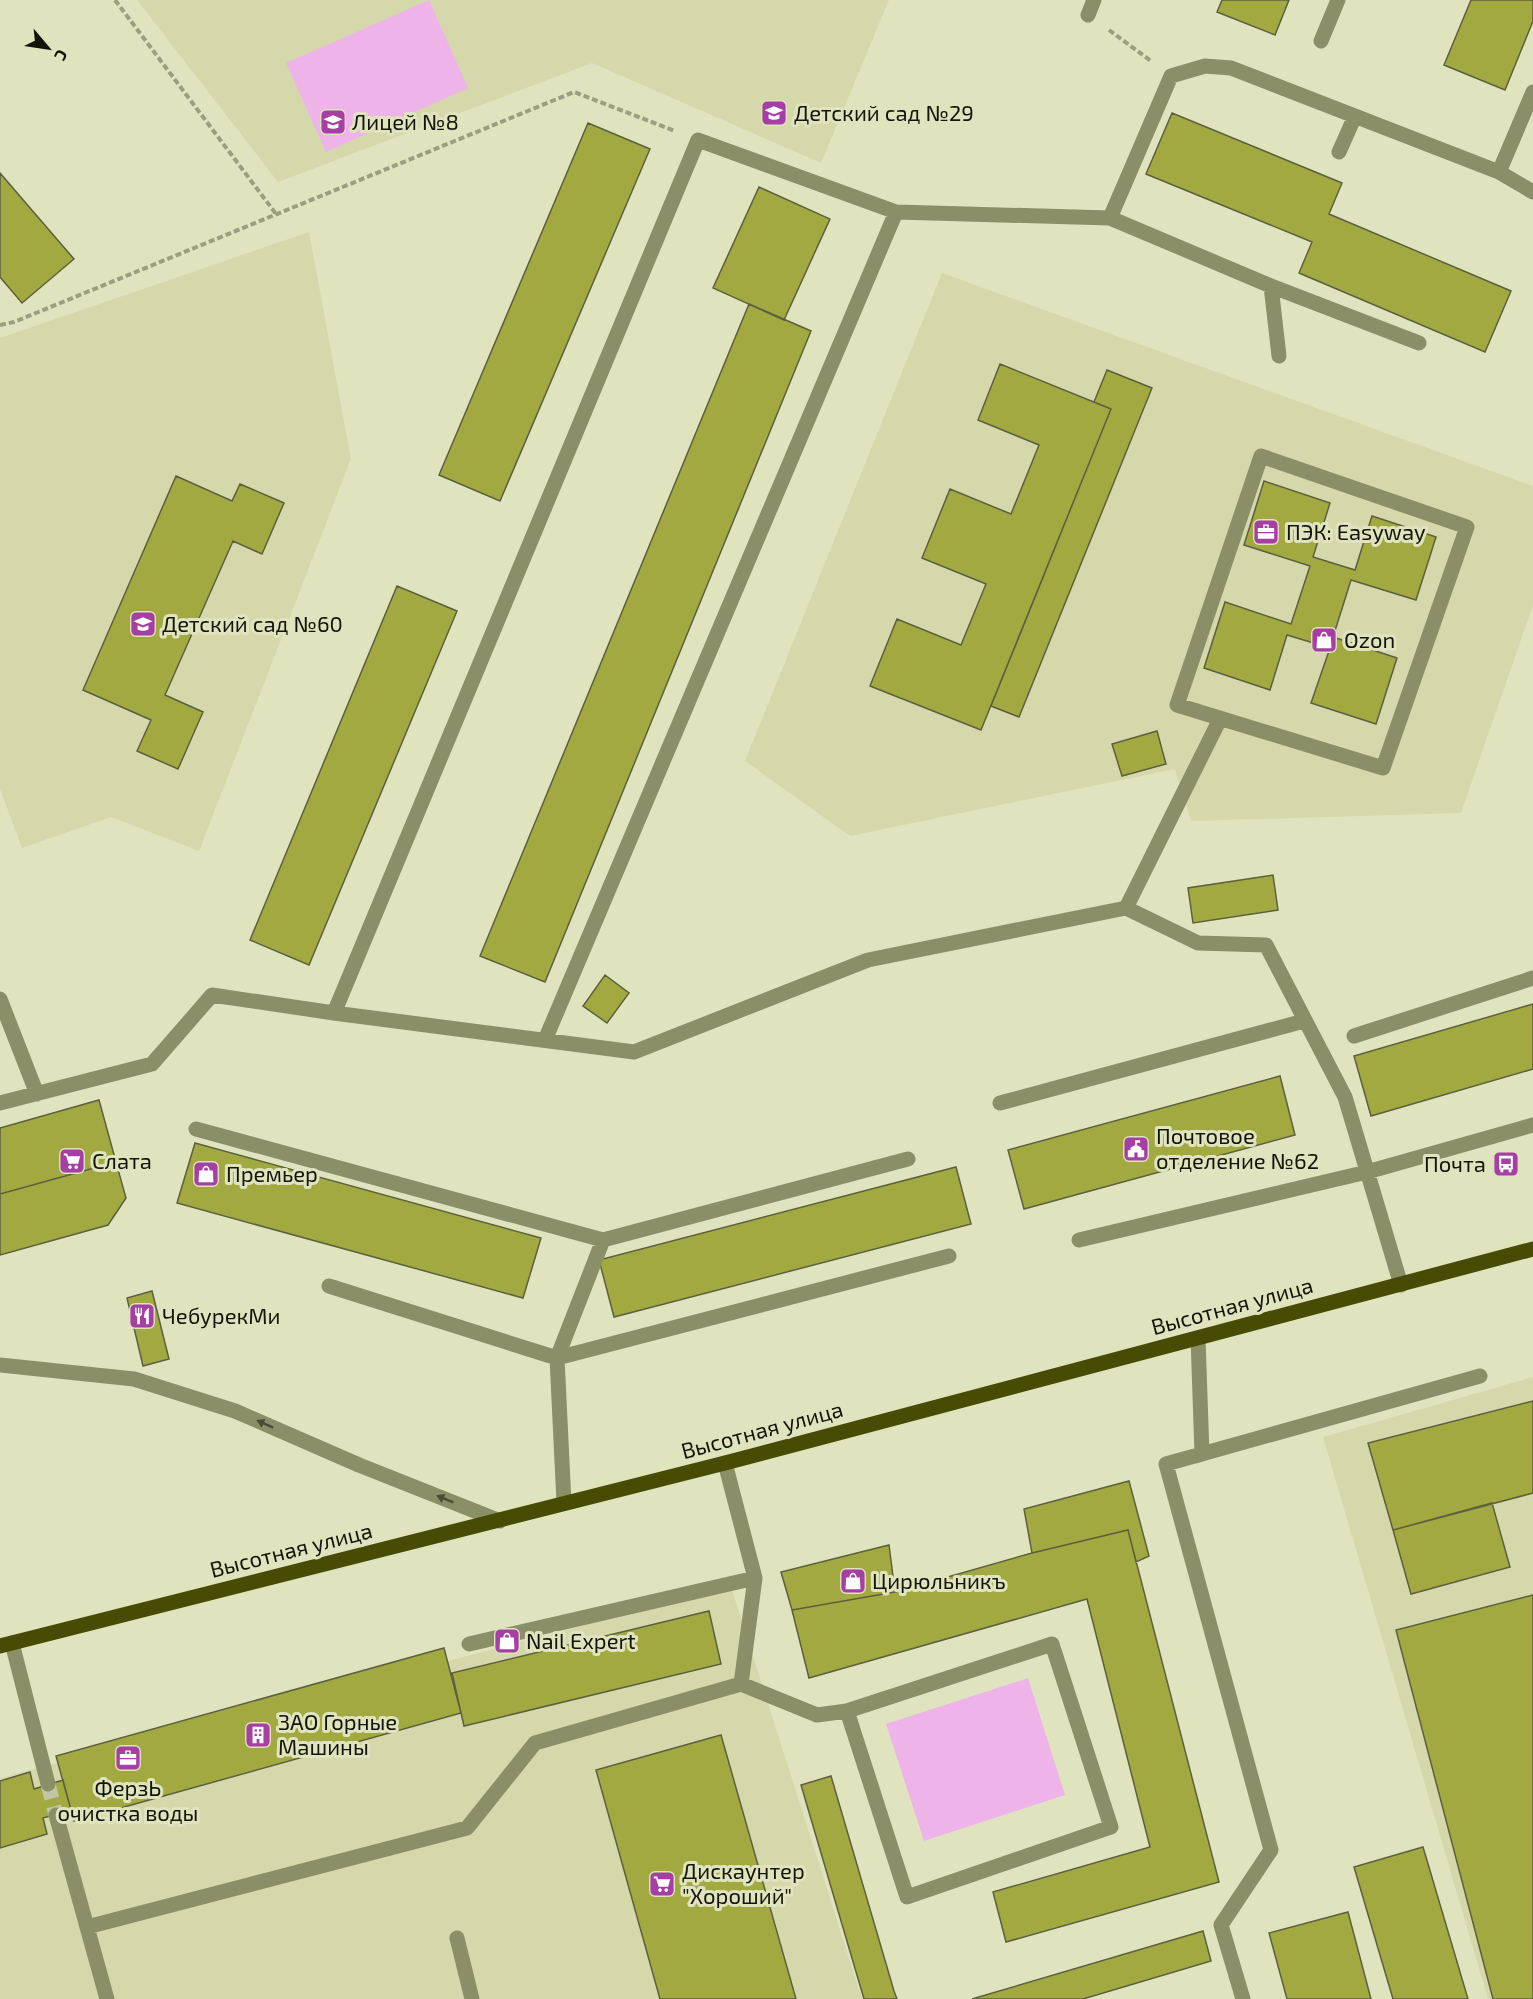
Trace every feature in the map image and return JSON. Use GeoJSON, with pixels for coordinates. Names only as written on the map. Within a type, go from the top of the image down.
{"type":"FeatureCollection","features":[{"type":"Feature","properties":{"kind":"main road","name":"Высотная улица"},"geometry":{"type":"LineString","coordinates":[[6,1644],[725,1463],[1533,1249]]}},
{"type":"Feature","properties":{"kind":"lane"},"geometry":{"type":"LineString","coordinates":[[1088,15],[1094,0]]}},
{"type":"Feature","properties":{"kind":"lane"},"geometry":{"type":"LineString","coordinates":[[1321,41],[1338,0]]}},
{"type":"Feature","properties":{"kind":"lane"},"geometry":{"type":"LineString","coordinates":[[1110,218],[1171,76],[1205,66],[1231,68],[1499,172],[1533,192]]}},
{"type":"Feature","properties":{"kind":"lane"},"geometry":{"type":"LineString","coordinates":[[1499,172],[1533,92]]}},
{"type":"Feature","properties":{"kind":"lane"},"geometry":{"type":"LineString","coordinates":[[1339,152],[1355,117]]}},
{"type":"Feature","properties":{"kind":"lane"},"geometry":{"type":"LineString","coordinates":[[334,1014],[698,140],[896,213],[1110,218],[1271,286],[1419,344]]}},
{"type":"Feature","properties":{"kind":"lane"},"geometry":{"type":"LineString","coordinates":[[545,1040],[896,213]]}},
{"type":"Feature","properties":{"kind":"lane"},"geometry":{"type":"LineString","coordinates":[[1271,286],[1279,356]]}},
{"type":"Feature","properties":{"kind":"lane"},"geometry":{"type":"LineString","coordinates":[[1261,456],[1467,527],[1383,768],[1220,719],[1177,705],[1261,456]]}},
{"type":"Feature","properties":{"kind":"lane"},"geometry":{"type":"LineString","coordinates":[[1126,908],[1220,719]]}},
{"type":"Feature","properties":{"kind":"lane"},"geometry":{"type":"LineString","coordinates":[[0,1103],[152,1064],[212,995],[334,1014],[634,1052],[868,960],[1126,908],[1198,943],[1266,945],[1345,1097],[1401,1285]]}},
{"type":"Feature","properties":{"kind":"lane"},"geometry":{"type":"LineString","coordinates":[[1354,1036],[1533,978]]}},
{"type":"Feature","properties":{"kind":"lane"},"geometry":{"type":"LineString","coordinates":[[0,999],[37,1094]]}},
{"type":"Feature","properties":{"kind":"lane"},"geometry":{"type":"LineString","coordinates":[[999,1103],[1304,1021]]}},
{"type":"Feature","properties":{"kind":"lane"},"geometry":{"type":"LineString","coordinates":[[1079,1240],[1367,1172],[1533,1125]]}},
{"type":"Feature","properties":{"kind":"lane"},"geometry":{"type":"LineString","coordinates":[[196,1129],[603,1240],[908,1159]]}},
{"type":"Feature","properties":{"kind":"lane"},"geometry":{"type":"LineString","coordinates":[[564,1503],[557,1358],[603,1240]]}},
{"type":"Feature","properties":{"kind":"lane"},"geometry":{"type":"LineString","coordinates":[[329,1286],[557,1358],[949,1256]]}},
{"type":"Feature","properties":{"kind":"lane"},"geometry":{"type":"LineString","coordinates":[[1198,1338],[1202,1454]]}},
{"type":"Feature","properties":{"kind":"lane"},"geometry":{"type":"LineString","coordinates":[[0,1365],[134,1379],[235,1411],[359,1465],[500,1521]]}},
{"type":"Feature","properties":{"kind":"lane"},"geometry":{"type":"LineString","coordinates":[[1243,1999],[1221,1925],[1271,1850],[1166,1464],[1480,1376]]}},
{"type":"Feature","properties":{"kind":"lane"},"geometry":{"type":"LineString","coordinates":[[725,1463],[755,1578],[741,1684]]}},
{"type":"Feature","properties":{"kind":"lane"},"geometry":{"type":"LineString","coordinates":[[469,1644],[755,1578]]}},
{"type":"Feature","properties":{"kind":"lane"},"geometry":{"type":"LineString","coordinates":[[6,1644],[48,1784]]}},
{"type":"Feature","properties":{"kind":"lane"},"geometry":{"type":"LineString","coordinates":[[87,1927],[467,1828],[536,1743],[741,1684],[817,1715],[847,1711],[1052,1644],[1111,1827],[907,1897],[847,1711]]}},
{"type":"Feature","properties":{"kind":"lane"},"geometry":{"type":"LineString","coordinates":[[56,1815],[107,1999]]}},
{"type":"Feature","properties":{"kind":"lane"},"geometry":{"type":"LineString","coordinates":[[457,1938],[472,1999]]}},
{"type":"Feature","properties":{"kind":"path"},"geometry":{"type":"LineString","coordinates":[[115,0],[276,214]]}},
{"type":"Feature","properties":{"kind":"path"},"geometry":{"type":"LineString","coordinates":[[1088,15],[1171,76]]}},
{"type":"Feature","properties":{"kind":"path"},"geometry":{"type":"LineString","coordinates":[[0,325],[14,322],[574,92],[698,140]]}},
{"type":"Feature","properties":{"kind":"shaded area","name":"Лицей №8"},"geometry":{"type":"Polygon","coordinates":[[[137,0],[889,0],[821,163],[592,63],[278,182],[137,0]]]}},
{"type":"Feature","properties":{"kind":"shaded area"},"geometry":{"type":"Polygon","coordinates":[[[429,0],[468,88],[326,152],[286,63],[429,0]]]}},
{"type":"Feature","properties":{"kind":"shaded area","name":"Детский сад №60"},"geometry":{"type":"Polygon","coordinates":[[[309,232],[351,459],[199,851],[111,817],[22,848],[0,789],[0,338],[309,232]]]}},
{"type":"Feature","properties":{"kind":"shaded area"},"geometry":{"type":"Polygon","coordinates":[[[942,273],[1533,486],[1533,605],[1461,813],[1191,821],[1175,769],[850,836],[745,761],[942,273]]]}},
{"type":"Feature","properties":{"kind":"shaded area"},"geometry":{"type":"Polygon","coordinates":[[[1533,1377],[1533,1999],[1488,1999],[1323,1437],[1533,1377]]]}},
{"type":"Feature","properties":{"kind":"shaded area"},"geometry":{"type":"Polygon","coordinates":[[[731,1587],[862,1999],[0,1999],[0,1778],[731,1587]]]}},
{"type":"Feature","properties":{"kind":"shaded area"},"geometry":{"type":"Polygon","coordinates":[[[1028,1678],[1065,1795],[924,1841],[886,1724],[1028,1678]]]}},
{"type":"Feature","properties":{"kind":"building"},"geometry":{"type":"Polygon","coordinates":[[[1222,0],[1289,0],[1275,35],[1217,12],[1222,0]]]}},
{"type":"Feature","properties":{"kind":"building"},"geometry":{"type":"Polygon","coordinates":[[[1471,0],[1533,0],[1533,21],[1505,90],[1444,65],[1471,0]]]}},
{"type":"Feature","properties":{"kind":"building"},"geometry":{"type":"Polygon","coordinates":[[[1172,113],[1342,183],[1329,214],[1511,291],[1485,352],[1299,273],[1312,242],[1146,174],[1172,113]]]}},
{"type":"Feature","properties":{"kind":"building"},"geometry":{"type":"Polygon","coordinates":[[[588,123],[650,149],[500,501],[439,475],[588,123]]]}},
{"type":"Feature","properties":{"kind":"building"},"geometry":{"type":"Polygon","coordinates":[[[0,173],[74,259],[22,303],[0,277],[0,173]]]}},
{"type":"Feature","properties":{"kind":"building"},"geometry":{"type":"Polygon","coordinates":[[[759,187],[830,219],[784,320],[713,288],[759,187]]]}},
{"type":"Feature","properties":{"kind":"building"},"geometry":{"type":"Polygon","coordinates":[[[749,304],[811,331],[545,982],[480,956],[749,304]]]}},
{"type":"Feature","properties":{"kind":"building"},"geometry":{"type":"Polygon","coordinates":[[[1000,364],[1111,409],[981,730],[870,686],[897,619],[961,645],[986,584],[922,558],[950,489],[1011,514],[1039,445],[978,420],[1000,364]]]}},
{"type":"Feature","properties":{"kind":"building"},"geometry":{"type":"Polygon","coordinates":[[[1107,370],[1152,388],[1019,717],[991,706],[1111,409],[1094,402],[1107,370]]]}},
{"type":"Feature","properties":{"kind":"building"},"geometry":{"type":"Polygon","coordinates":[[[176,476],[232,501],[240,484],[284,503],[262,554],[233,541],[165,695],[203,712],[178,769],[137,751],[151,720],[83,690],[176,476]]]}},
{"type":"Feature","properties":{"kind":"building"},"geometry":{"type":"Polygon","coordinates":[[[1264,481],[1330,503],[1313,557],[1355,570],[1372,516],[1436,537],[1416,600],[1351,580],[1333,637],[1397,658],[1376,724],[1311,703],[1330,648],[1287,635],[1270,690],[1204,668],[1225,602],[1291,624],[1310,566],[1244,545],[1264,481]]]}},
{"type":"Feature","properties":{"kind":"building"},"geometry":{"type":"Polygon","coordinates":[[[397,586],[457,611],[309,965],[250,940],[397,586]]]}},
{"type":"Feature","properties":{"kind":"building"},"geometry":{"type":"Polygon","coordinates":[[[1157,731],[1166,764],[1122,776],[1112,744],[1157,731]]]}},
{"type":"Feature","properties":{"kind":"building"},"geometry":{"type":"Polygon","coordinates":[[[1273,875],[1278,910],[1193,923],[1188,888],[1273,875]]]}},
{"type":"Feature","properties":{"kind":"building"},"geometry":{"type":"Polygon","coordinates":[[[605,975],[629,993],[607,1023],[583,1006],[605,975]]]}},
{"type":"Feature","properties":{"kind":"building"},"geometry":{"type":"Polygon","coordinates":[[[1533,1004],[1533,1069],[1371,1116],[1354,1056],[1533,1004]]]}},
{"type":"Feature","properties":{"kind":"building"},"geometry":{"type":"Polygon","coordinates":[[[1280,1076],[1295,1135],[1024,1209],[1008,1150],[1280,1076]]]}},
{"type":"Feature","properties":{"kind":"building"},"geometry":{"type":"Polygon","coordinates":[[[99,1100],[116,1162],[0,1194],[0,1128],[99,1100]]]}},
{"type":"Feature","properties":{"kind":"building"},"geometry":{"type":"Polygon","coordinates":[[[195,1143],[541,1238],[523,1298],[177,1203],[195,1143]]]}},
{"type":"Feature","properties":{"kind":"building"},"geometry":{"type":"Polygon","coordinates":[[[116,1162],[126,1198],[108,1225],[0,1255],[0,1194],[116,1162]]]}},
{"type":"Feature","properties":{"kind":"building"},"geometry":{"type":"Polygon","coordinates":[[[956,1167],[971,1224],[614,1317],[599,1260],[956,1167]]]}},
{"type":"Feature","properties":{"kind":"building"},"geometry":{"type":"Polygon","coordinates":[[[152,1291],[169,1359],[143,1366],[127,1298],[152,1291]]]}},
{"type":"Feature","properties":{"kind":"building"},"geometry":{"type":"Polygon","coordinates":[[[1533,1401],[1533,1493],[1393,1530],[1368,1443],[1533,1401]]]}},
{"type":"Feature","properties":{"kind":"building"},"geometry":{"type":"Polygon","coordinates":[[[1129,1481],[1149,1556],[1136,1562],[1128,1530],[1032,1553],[1024,1509],[1129,1481]]]}},
{"type":"Feature","properties":{"kind":"building"},"geometry":{"type":"Polygon","coordinates":[[[1492,1503],[1510,1567],[1411,1594],[1393,1530],[1492,1503]]]}},
{"type":"Feature","properties":{"kind":"building"},"geometry":{"type":"Polygon","coordinates":[[[1128,1530],[1219,1882],[1006,1942],[993,1892],[1150,1847],[1087,1599],[809,1678],[792,1610],[895,1592],[1032,1553],[1128,1530]]]}},
{"type":"Feature","properties":{"kind":"building"},"geometry":{"type":"Polygon","coordinates":[[[889,1545],[895,1592],[792,1610],[781,1572],[889,1545]]]}},
{"type":"Feature","properties":{"kind":"building"},"geometry":{"type":"Polygon","coordinates":[[[1533,1595],[1533,1999],[1493,1999],[1396,1630],[1533,1595]]]}},
{"type":"Feature","properties":{"kind":"building"},"geometry":{"type":"Polygon","coordinates":[[[709,1611],[721,1664],[464,1726],[452,1673],[709,1611]]]}},
{"type":"Feature","properties":{"kind":"building","name":"ЗАО Горные Машины"},"geometry":{"type":"Polygon","coordinates":[[[444,1648],[461,1713],[74,1821],[56,1756],[444,1648]]]}},
{"type":"Feature","properties":{"kind":"building"},"geometry":{"type":"Polygon","coordinates":[[[721,1735],[796,1999],[660,1999],[596,1770],[721,1735]]]}},
{"type":"Feature","properties":{"kind":"building"},"geometry":{"type":"Polygon","coordinates":[[[30,1772],[34,1789],[63,1780],[71,1810],[43,1818],[47,1834],[0,1848],[0,1781],[30,1772]]]}},
{"type":"Feature","properties":{"kind":"building"},"geometry":{"type":"Polygon","coordinates":[[[831,1776],[897,1999],[864,1999],[801,1785],[831,1776]]]}},
{"type":"Feature","properties":{"kind":"building"},"geometry":{"type":"Polygon","coordinates":[[[1423,1847],[1468,1999],[1393,1999],[1354,1867],[1423,1847]]]}},
{"type":"Feature","properties":{"kind":"building"},"geometry":{"type":"Polygon","coordinates":[[[1348,1912],[1371,1999],[1287,1999],[1269,1933],[1348,1912]]]}},
{"type":"Feature","properties":{"kind":"building"},"geometry":{"type":"Polygon","coordinates":[[[1203,1931],[1211,1961],[1083,1999],[972,1999],[1203,1931]]]}},
{"type":"Feature","properties":{"kind":"tunnel"},"geometry":{"type":"LineString","coordinates":[[48,1784],[56,1815]]}},
{"type":"Feature","properties":{"kind":"place","name":"Детский сад №29"},"geometry":{"type":"Point","coordinates":[774,113]}},
{"type":"Feature","properties":{"kind":"place","name":"Лицей №8"},"geometry":{"type":"Point","coordinates":[333,122]}},
{"type":"Feature","properties":{"kind":"place","name":"ПЭК: Easyway"},"geometry":{"type":"Point","coordinates":[1266,532]}},
{"type":"Feature","properties":{"kind":"place","name":"Детский сад №60"},"geometry":{"type":"Point","coordinates":[143,624]}},
{"type":"Feature","properties":{"kind":"place","name":"Ozon"},"geometry":{"type":"Point","coordinates":[1324,640]}},
{"type":"Feature","properties":{"kind":"place","name":"Почтовое отделение №62"},"geometry":{"type":"Point","coordinates":[1136,1149]}},
{"type":"Feature","properties":{"kind":"place","name":"Слата"},"geometry":{"type":"Point","coordinates":[72,1161]}},
{"type":"Feature","properties":{"kind":"place","name":"Почта"},"geometry":{"type":"Point","coordinates":[1506,1164]}},
{"type":"Feature","properties":{"kind":"place","name":"Премьер"},"geometry":{"type":"Point","coordinates":[206,1174]}},
{"type":"Feature","properties":{"kind":"place","name":"ЧебурекМи"},"geometry":{"type":"Point","coordinates":[142,1316]}},
{"type":"Feature","properties":{"kind":"place","name":"Цирюльникъ"},"geometry":{"type":"Point","coordinates":[853,1581]}},
{"type":"Feature","properties":{"kind":"place","name":"Nail Expert"},"geometry":{"type":"Point","coordinates":[507,1641]}},
{"type":"Feature","properties":{"kind":"place","name":"ЗАО Горные Машины"},"geometry":{"type":"Point","coordinates":[258,1735]}},
{"type":"Feature","properties":{"kind":"place","name":"ФерзЬ очистка воды"},"geometry":{"type":"Point","coordinates":[128,1758]}},
{"type":"Feature","properties":{"kind":"place","name":"Дискаунтер \"Хороший\""},"geometry":{"type":"Point","coordinates":[662,1884]}}]}
